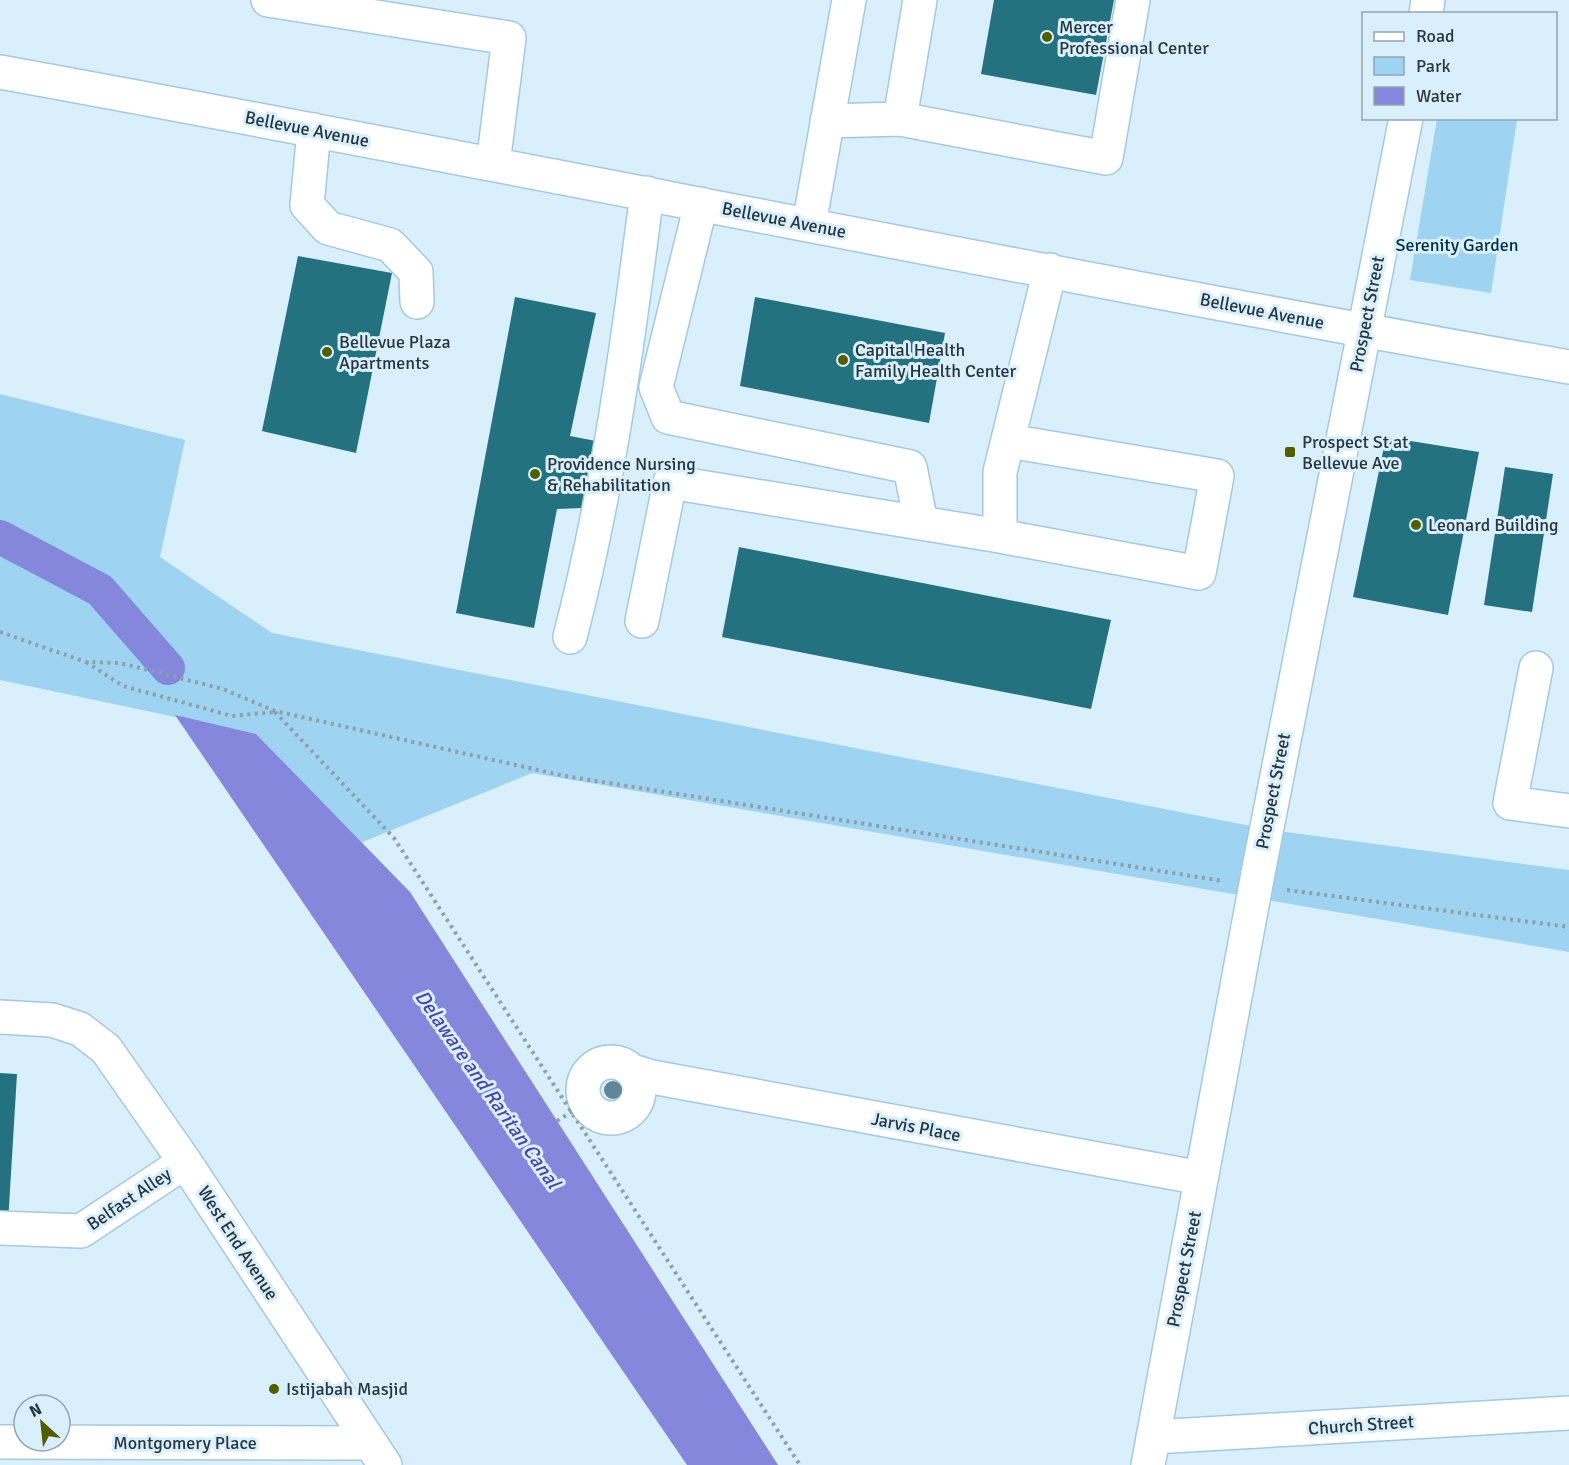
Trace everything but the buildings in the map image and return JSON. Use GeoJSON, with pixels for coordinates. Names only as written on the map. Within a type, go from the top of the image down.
{"type":"FeatureCollection","features":[{"type":"Feature","properties":{"kind":"street"},"geometry":{"type":"LineString","coordinates":[[268,0],[509,38],[493,164]]}},
{"type":"Feature","properties":{"kind":"street"},"geometry":{"type":"LineString","coordinates":[[809,225],[849,0]]}},
{"type":"Feature","properties":{"kind":"street"},"geometry":{"type":"LineString","coordinates":[[900,119],[920,0]]}},
{"type":"Feature","properties":{"kind":"street"},"geometry":{"type":"LineString","coordinates":[[827,121],[900,119],[1106,158],[1133,0]]}},
{"type":"Feature","properties":{"kind":"street","name":"Bellevue Avenue"},"geometry":{"type":"LineString","coordinates":[[0,72],[647,193],[1363,331],[1569,367]]}},
{"type":"Feature","properties":{"kind":"street","name":"Prospect Street"},"geometry":{"type":"LineString","coordinates":[[1150,1451],[1248,927],[1406,120]]}},
{"type":"Feature","properties":{"kind":"street"},"geometry":{"type":"LineString","coordinates":[[314,130],[307,205],[328,228],[390,244],[416,272],[417,302]]}},
{"type":"Feature","properties":{"kind":"street"},"geometry":{"type":"LineString","coordinates":[[570,637],[587,573],[622,390],[647,193]]}},
{"type":"Feature","properties":{"kind":"street"},"geometry":{"type":"LineString","coordinates":[[701,204],[656,387],[668,417],[910,466],[921,523]]}},
{"type":"Feature","properties":{"kind":"street"},"geometry":{"type":"LineString","coordinates":[[1000,536],[1000,472],[1050,270]]}},
{"type":"Feature","properties":{"kind":"street"},"geometry":{"type":"LineString","coordinates":[[642,621],[670,482],[1000,536],[1200,573],[1217,476],[1008,441]]}},
{"type":"Feature","properties":{"kind":"street"},"geometry":{"type":"LineString","coordinates":[[1536,668],[1510,803],[1569,811]]}},
{"type":"Feature","properties":{"kind":"street","name":"West End Avenue"},"geometry":{"type":"LineString","coordinates":[[0,1017],[52,1020],[80,1029],[106,1049],[185,1162],[377,1454]]}},
{"type":"Feature","properties":{"kind":"street","name":"Jarvis Place"},"geometry":{"type":"LineString","coordinates":[[578,1108],[602,1117],[624,1116],[636,1104],[640,1091],[639,1082],[632,1071],[652,1077],[793,1104],[1201,1178]]}},
{"type":"Feature","properties":{"kind":"street","name":"Belfast Alley"},"geometry":{"type":"LineString","coordinates":[[0,1228],[81,1231],[185,1162]]}},
{"type":"Feature","properties":{"kind":"street","name":"Church Street"},"geometry":{"type":"LineString","coordinates":[[1150,1451],[1569,1413]]}},
{"type":"Feature","properties":{"kind":"street","name":"Montgomery Place"},"geometry":{"type":"LineString","coordinates":[[0,1442],[377,1454]]}},
{"type":"Feature","properties":{"kind":"path"},"geometry":{"type":"LineString","coordinates":[[0,632],[86,662],[123,686],[232,716],[275,711]]}},
{"type":"Feature","properties":{"kind":"path"},"geometry":{"type":"LineString","coordinates":[[86,662],[120,663],[223,689],[275,711],[564,776],[1569,927]]}},
{"type":"Feature","properties":{"kind":"path"},"geometry":{"type":"LineString","coordinates":[[275,711],[394,838],[578,1108],[800,1465]]}},
{"type":"Feature","properties":{"kind":"path"},"geometry":{"type":"LineString","coordinates":[[557,1121],[578,1108]]}},
{"type":"Feature","properties":{"kind":"green space","name":"Serenity Garden"},"geometry":{"type":"Polygon","coordinates":[[[1437,120],[1517,120],[1491,293],[1410,280],[1437,120]]]}},
{"type":"Feature","properties":{"kind":"green space"},"geometry":{"type":"Polygon","coordinates":[[[0,394],[185,440],[160,557],[272,633],[1271,830],[1569,870],[1569,952],[532,773],[360,843],[256,734],[0,680],[0,394]]]}},
{"type":"Feature","properties":{"kind":"water"},"geometry":{"type":"Polygon","coordinates":[[[175,715],[256,734],[410,892],[778,1465],[687,1465],[175,715]]]}},
{"type":"Feature","properties":{"kind":"waterway","name":"Delaware and Raritan Canal"},"geometry":{"type":"LineString","coordinates":[[0,537],[100,590],[168,668]]}},
{"type":"Feature","properties":{"kind":"place","name":"Mercer Professional Center"},"geometry":{"type":"Point","coordinates":[1047,37]}},
{"type":"Feature","properties":{"kind":"place","name":"Bellevue Plaza Apartments"},"geometry":{"type":"Point","coordinates":[327,352]}},
{"type":"Feature","properties":{"kind":"place","name":"Capital Health Family Health Center"},"geometry":{"type":"Point","coordinates":[843,360]}},
{"type":"Feature","properties":{"kind":"place","name":"Prospect St at Bellevue Ave"},"geometry":{"type":"Point","coordinates":[1290,452]}},
{"type":"Feature","properties":{"kind":"place","name":"Providence Nursing & Rehabilitation"},"geometry":{"type":"Point","coordinates":[535,474]}},
{"type":"Feature","properties":{"kind":"place","name":"Leonard Building"},"geometry":{"type":"Point","coordinates":[1416,525]}},
{"type":"Feature","properties":{"kind":"place","name":"Istijabah Masjid"},"geometry":{"type":"Point","coordinates":[274,1389]}}]}
